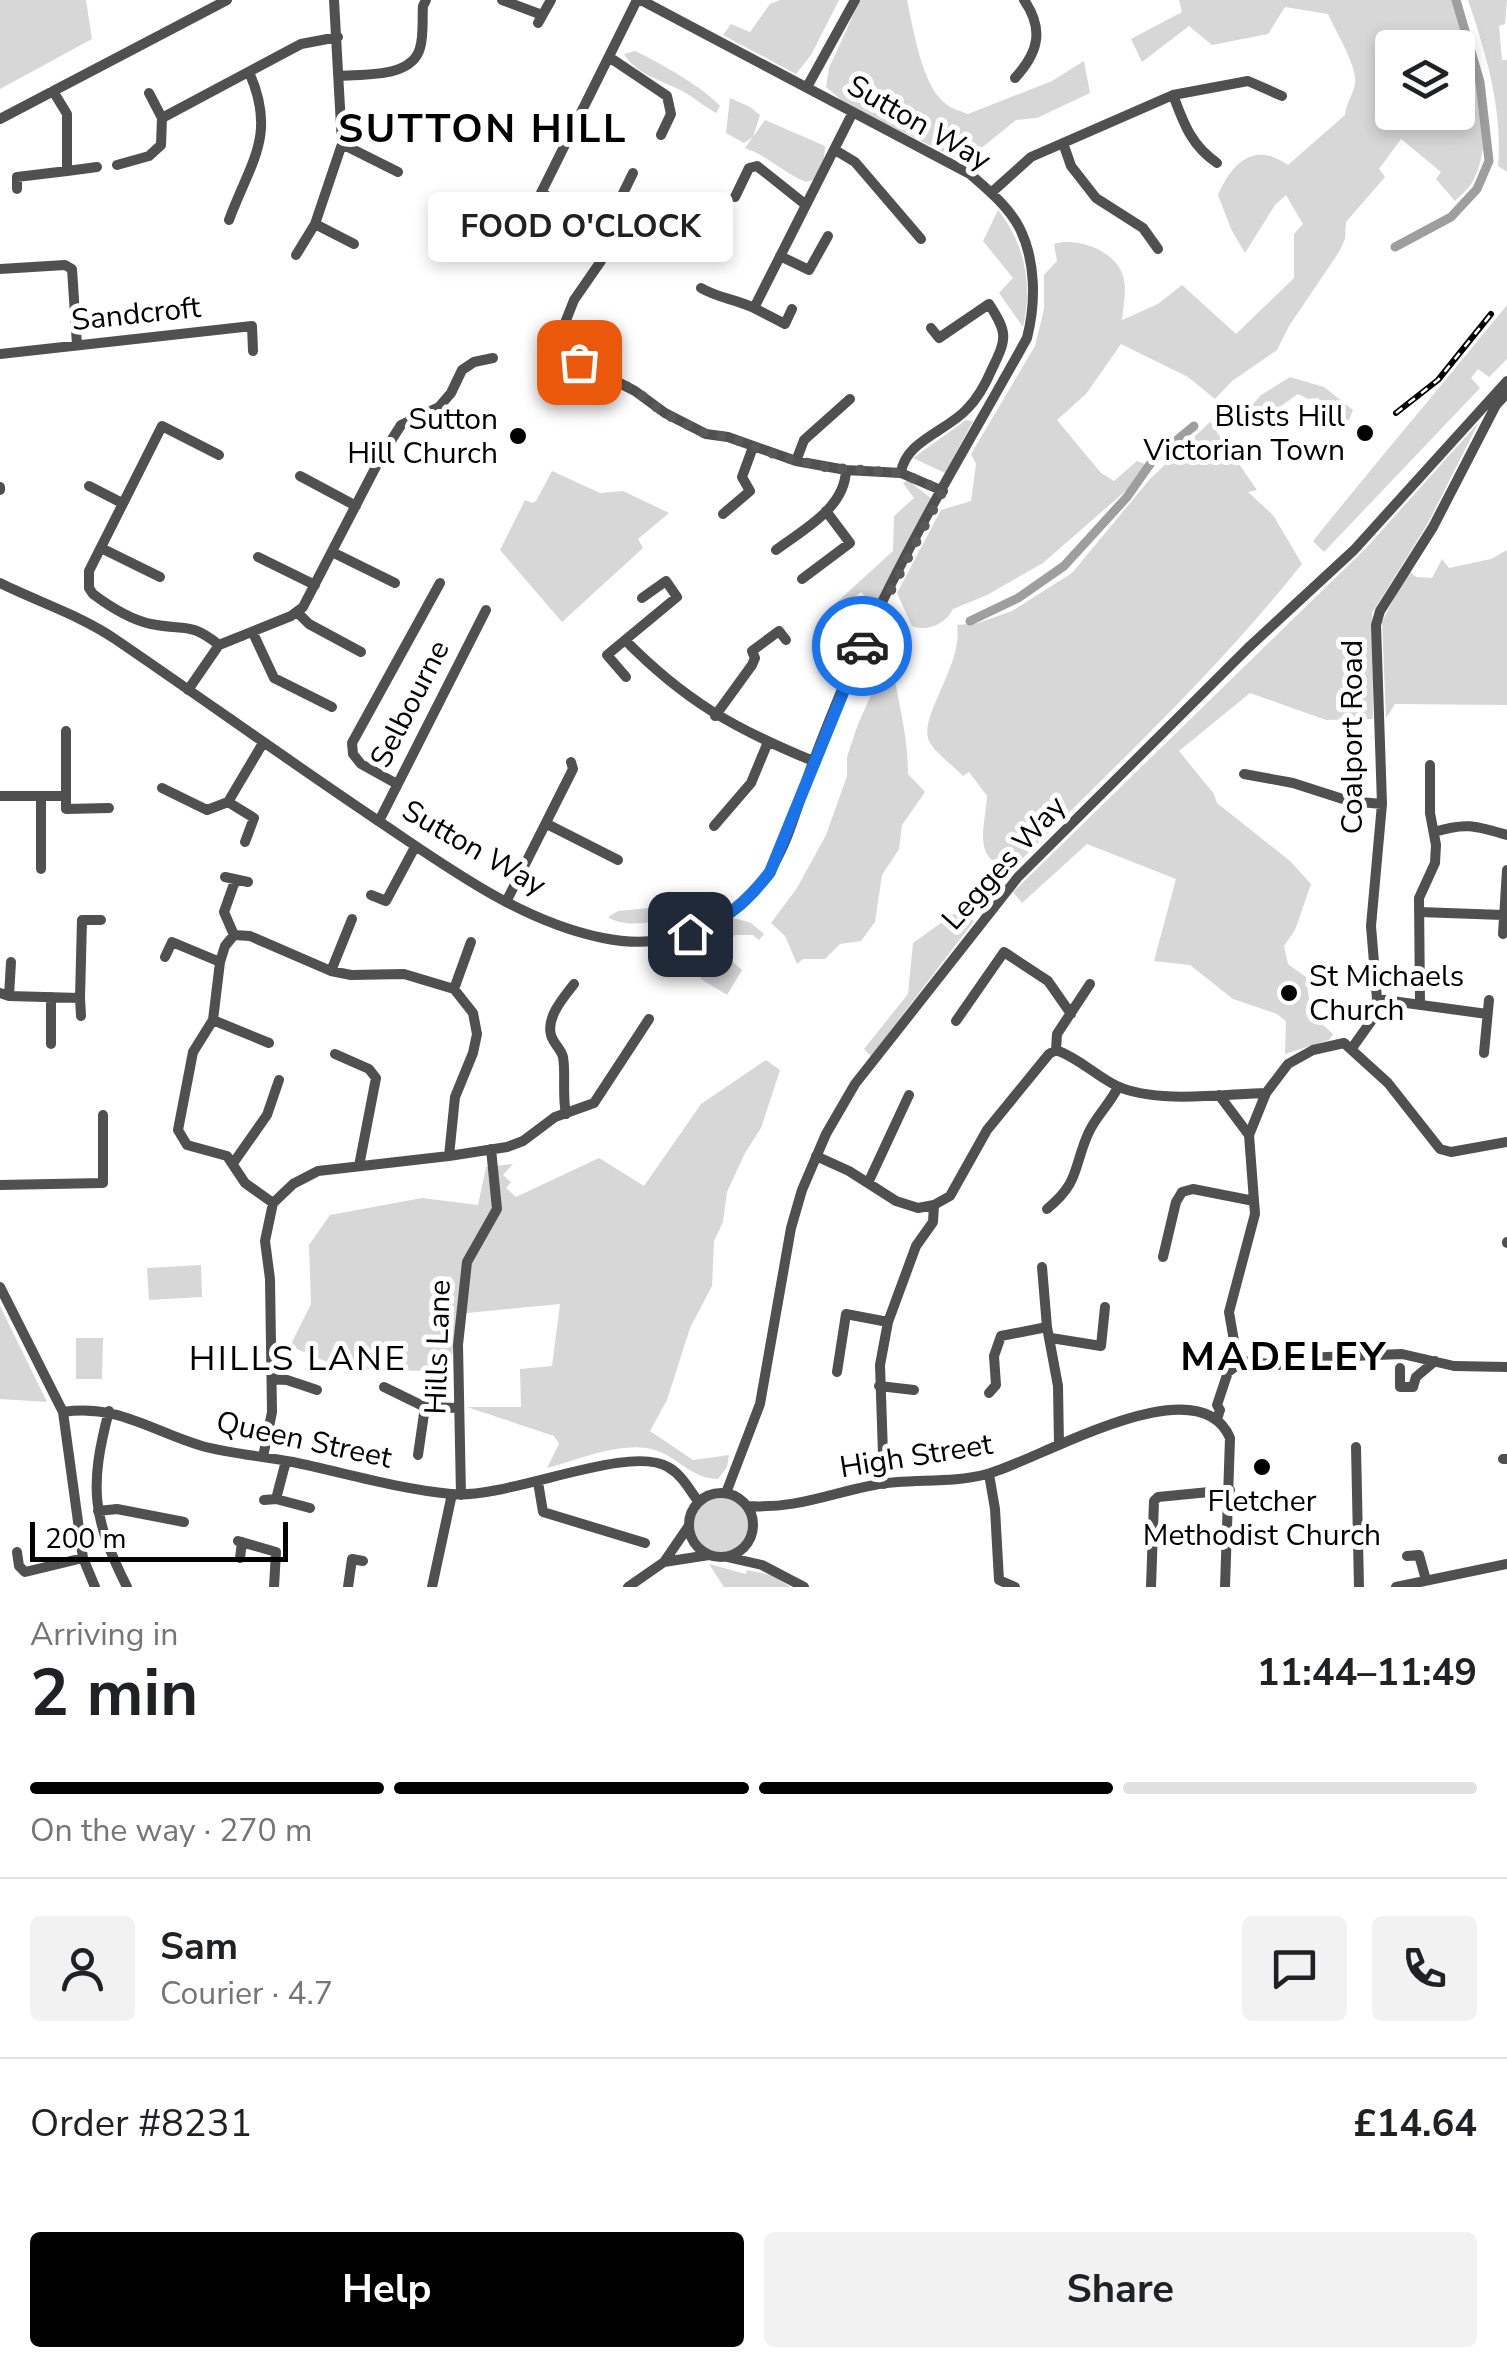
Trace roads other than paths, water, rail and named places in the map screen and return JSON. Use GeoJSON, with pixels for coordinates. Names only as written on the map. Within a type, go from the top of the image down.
{"type":"FeatureCollection","features":[{"type":"Feature","properties":{"kind":"street"},"geometry":{"type":"LineString","coordinates":[[0,119],[227,0]]}},
{"type":"Feature","properties":{"kind":"street"},"geometry":{"type":"LineString","coordinates":[[296,255],[315,224],[342,144],[334,0]]}},
{"type":"Feature","properties":{"kind":"street"},"geometry":{"type":"LineString","coordinates":[[340,76],[386,72],[410,64],[420,50],[426,0]]}},
{"type":"Feature","properties":{"kind":"street"},"geometry":{"type":"LineString","coordinates":[[502,0],[540,19],[551,0]]}},
{"type":"Feature","properties":{"kind":"street"},"geometry":{"type":"LineString","coordinates":[[639,0],[541,193],[585,215],[603,235],[604,252],[594,275],[568,310],[563,336],[579,362],[706,434],[728,437],[796,461],[846,470],[901,473],[943,491]]}},
{"type":"Feature","properties":{"kind":"street","name":"Sutton Way"},"geometry":{"type":"LineString","coordinates":[[0,584],[111,636],[416,847],[506,902],[579,932],[630,942],[670,940],[706,928],[743,904],[770,872],[872,622],[1027,338],[1034,294],[1020,229],[970,174],[639,0]]}},
{"type":"Feature","properties":{"kind":"street"},"geometry":{"type":"LineString","coordinates":[[807,87],[854,0]]}},
{"type":"Feature","properties":{"kind":"street"},"geometry":{"type":"LineString","coordinates":[[1024,0],[1036,20],[1037,30],[1032,52],[1019,74],[1034,78]]}},
{"type":"Feature","properties":{"kind":"street"},"geometry":{"type":"LineString","coordinates":[[162,118],[301,44],[338,37]]}},
{"type":"Feature","properties":{"kind":"street"},"geometry":{"type":"LineString","coordinates":[[609,57],[667,96],[672,114],[661,135]]}},
{"type":"Feature","properties":{"kind":"street"},"geometry":{"type":"LineString","coordinates":[[229,220],[229,205],[260,145],[262,100],[249,72]]}},
{"type":"Feature","properties":{"kind":"street"},"geometry":{"type":"LineString","coordinates":[[991,193],[1032,157],[1173,95],[1248,82],[1277,89]]}},
{"type":"Feature","properties":{"kind":"street"},"geometry":{"type":"LineString","coordinates":[[53,91],[67,114],[67,171]]}},
{"type":"Feature","properties":{"kind":"street"},"geometry":{"type":"LineString","coordinates":[[117,164],[149,156],[161,145],[162,118],[148,93]]}},
{"type":"Feature","properties":{"kind":"street"},"geometry":{"type":"LineString","coordinates":[[1173,95],[1187,134],[1199,150],[1217,163]]}},
{"type":"Feature","properties":{"kind":"street"},"geometry":{"type":"LineString","coordinates":[[754,308],[852,114]]}},
{"type":"Feature","properties":{"kind":"street"},"geometry":{"type":"LineString","coordinates":[[1063,143],[1072,166],[1096,198],[1131,219],[1155,244],[1164,229]]}},
{"type":"Feature","properties":{"kind":"street"},"geometry":{"type":"LineString","coordinates":[[342,144],[398,172]]}},
{"type":"Feature","properties":{"kind":"street"},"geometry":{"type":"LineString","coordinates":[[835,150],[856,162],[921,239]]}},
{"type":"Feature","properties":{"kind":"street"},"geometry":{"type":"LineString","coordinates":[[735,196],[749,168],[756,166],[806,206]]}},
{"type":"Feature","properties":{"kind":"street"},"geometry":{"type":"LineString","coordinates":[[17,189],[17,178],[97,167]]}},
{"type":"Feature","properties":{"kind":"street"},"geometry":{"type":"LineString","coordinates":[[599,228],[610,220],[633,173]]}},
{"type":"Feature","properties":{"kind":"street"},"geometry":{"type":"LineString","coordinates":[[315,224],[354,244]]}},
{"type":"Feature","properties":{"kind":"street"},"geometry":{"type":"LineString","coordinates":[[780,256],[809,270],[828,236]]}},
{"type":"Feature","properties":{"kind":"street"},"geometry":{"type":"LineString","coordinates":[[0,269],[65,265],[72,269],[77,346]]}},
{"type":"Feature","properties":{"kind":"street"},"geometry":{"type":"LineString","coordinates":[[701,288],[717,297],[728,296],[785,324],[792,309]]}},
{"type":"Feature","properties":{"kind":"street"},"geometry":{"type":"LineString","coordinates":[[901,473],[908,453],[966,411],[1005,342],[1004,327],[989,304],[938,338],[931,328]]}},
{"type":"Feature","properties":{"kind":"street","name":"Sandcroft"},"geometry":{"type":"LineString","coordinates":[[0,354],[252,326],[254,352]]}},
{"type":"Feature","properties":{"kind":"street"},"geometry":{"type":"LineString","coordinates":[[188,690],[219,646],[298,613],[401,426],[438,407],[451,393],[462,370],[492,358]]}},
{"type":"Feature","properties":{"kind":"street","name":"Legges Way"},"geometry":{"type":"LineString","coordinates":[[726,1493],[760,1404],[791,1228],[816,1156],[855,1084],[1018,877],[1248,648],[1354,550],[1507,381]]}},
{"type":"Feature","properties":{"kind":"street","name":"Coalport Road"},"geometry":{"type":"LineString","coordinates":[[1378,999],[1371,926],[1382,804],[1376,625],[1380,611],[1433,527],[1496,405],[1507,393]]}},
{"type":"Feature","properties":{"kind":"street"},"geometry":{"type":"LineString","coordinates":[[796,461],[804,440],[850,399]]}},
{"type":"Feature","properties":{"kind":"street"},"geometry":{"type":"LineString","coordinates":[[219,455],[162,426],[88,576],[93,594],[148,623],[190,626],[219,646]]}},
{"type":"Feature","properties":{"kind":"street"},"geometry":{"type":"LineString","coordinates":[[723,514],[750,491],[742,477],[753,447]]}},
{"type":"Feature","properties":{"kind":"street"},"geometry":{"type":"LineString","coordinates":[[776,550],[842,494],[846,470]]}},
{"type":"Feature","properties":{"kind":"street"},"geometry":{"type":"LineString","coordinates":[[300,476],[356,506]]}},
{"type":"Feature","properties":{"kind":"street"},"geometry":{"type":"LineString","coordinates":[[89,486],[122,503]]}},
{"type":"Feature","properties":{"kind":"street"},"geometry":{"type":"LineString","coordinates":[[802,579],[850,543],[826,511]]}},
{"type":"Feature","properties":{"kind":"street"},"geometry":{"type":"LineString","coordinates":[[101,548],[160,577]]}},
{"type":"Feature","properties":{"kind":"street"},"geometry":{"type":"LineString","coordinates":[[332,552],[395,583]]}},
{"type":"Feature","properties":{"kind":"street"},"geometry":{"type":"LineString","coordinates":[[258,557],[315,585]]}},
{"type":"Feature","properties":{"kind":"street"},"geometry":{"type":"LineString","coordinates":[[626,678],[606,654],[677,597],[666,581],[642,598]]}},
{"type":"Feature","properties":{"kind":"street"},"geometry":{"type":"LineString","coordinates":[[397,784],[361,764],[352,754],[352,742],[440,583]]}},
{"type":"Feature","properties":{"kind":"street","name":"Selbourne"},"geometry":{"type":"LineString","coordinates":[[378,821],[486,610]]}},
{"type":"Feature","properties":{"kind":"street"},"geometry":{"type":"LineString","coordinates":[[298,613],[309,624],[361,652]]}},
{"type":"Feature","properties":{"kind":"street"},"geometry":{"type":"LineString","coordinates":[[714,716],[752,665],[756,658],[752,651],[779,631],[786,640]]}},
{"type":"Feature","properties":{"kind":"street"},"geometry":{"type":"LineString","coordinates":[[252,632],[274,678],[332,707]]}},
{"type":"Feature","properties":{"kind":"street"},"geometry":{"type":"LineString","coordinates":[[625,640],[678,690],[714,716],[813,761]]}},
{"type":"Feature","properties":{"kind":"street"},"geometry":{"type":"LineString","coordinates":[[66,731],[66,808],[109,808]]}},
{"type":"Feature","properties":{"kind":"street"},"geometry":{"type":"LineString","coordinates":[[714,826],[750,783],[768,742]]}},
{"type":"Feature","properties":{"kind":"street"},"geometry":{"type":"LineString","coordinates":[[162,788],[207,810],[228,802],[263,743]]}},
{"type":"Feature","properties":{"kind":"street"},"geometry":{"type":"LineString","coordinates":[[506,902],[574,769],[572,762]]}},
{"type":"Feature","properties":{"kind":"street"},"geometry":{"type":"LineString","coordinates":[[1266,778],[1268,764]]}},
{"type":"Feature","properties":{"kind":"street"},"geometry":{"type":"LineString","coordinates":[[1420,1003],[1419,898],[1435,864],[1430,765]]}},
{"type":"Feature","properties":{"kind":"street"},"geometry":{"type":"LineString","coordinates":[[1244,774],[1293,782],[1349,801],[1382,804]]}},
{"type":"Feature","properties":{"kind":"street"},"geometry":{"type":"LineString","coordinates":[[0,796],[66,796]]}},
{"type":"Feature","properties":{"kind":"street"},"geometry":{"type":"LineString","coordinates":[[41,796],[41,869]]}},
{"type":"Feature","properties":{"kind":"street"},"geometry":{"type":"LineString","coordinates":[[228,802],[254,818],[245,842]]}},
{"type":"Feature","properties":{"kind":"street"},"geometry":{"type":"LineString","coordinates":[[547,824],[618,860]]}},
{"type":"Feature","properties":{"kind":"street"},"geometry":{"type":"LineString","coordinates":[[1434,832],[1476,824],[1507,835]]}},
{"type":"Feature","properties":{"kind":"street"},"geometry":{"type":"LineString","coordinates":[[370,895],[386,901],[416,847]]}},
{"type":"Feature","properties":{"kind":"street"},"geometry":{"type":"LineString","coordinates":[[1503,934],[1507,870]]}},
{"type":"Feature","properties":{"kind":"street"},"geometry":{"type":"LineString","coordinates":[[234,935],[224,912],[230,879],[248,882]]}},
{"type":"Feature","properties":{"kind":"street"},"geometry":{"type":"LineString","coordinates":[[1419,912],[1504,914]]}},
{"type":"Feature","properties":{"kind":"street"},"geometry":{"type":"LineString","coordinates":[[331,971],[352,919]]}},
{"type":"Feature","properties":{"kind":"street"},"geometry":{"type":"LineString","coordinates":[[81,1016],[82,920],[101,920]]}},
{"type":"Feature","properties":{"kind":"street"},"geometry":{"type":"LineString","coordinates":[[234,935],[220,962],[213,1020],[193,1052],[180,1110],[179,1136],[187,1145],[219,1152],[234,1162],[245,1183],[273,1203]]}},
{"type":"Feature","properties":{"kind":"street"},"geometry":{"type":"LineString","coordinates":[[234,935],[250,936],[331,971],[351,975],[404,974],[454,989],[473,1013],[477,1034],[473,1054],[454,1097],[449,1156]]}},
{"type":"Feature","properties":{"kind":"street"},"geometry":{"type":"LineString","coordinates":[[165,957],[172,942],[220,962]]}},
{"type":"Feature","properties":{"kind":"street"},"geometry":{"type":"LineString","coordinates":[[454,989],[471,942]]}},
{"type":"Feature","properties":{"kind":"street"},"geometry":{"type":"LineString","coordinates":[[956,1021],[970,1011],[1004,952],[1048,981],[1070,1014]]}},
{"type":"Feature","properties":{"kind":"street"},"geometry":{"type":"LineString","coordinates":[[11,962],[4,995],[80,998]]}},
{"type":"Feature","properties":{"kind":"street"},"geometry":{"type":"LineString","coordinates":[[566,1114],[563,1058],[551,1036],[551,1026],[559,1004],[574,984]]}},
{"type":"Feature","properties":{"kind":"street"},"geometry":{"type":"LineString","coordinates":[[1056,1050],[1058,1034],[1090,984]]}},
{"type":"Feature","properties":{"kind":"street"},"geometry":{"type":"LineString","coordinates":[[51,997],[51,1044]]}},
{"type":"Feature","properties":{"kind":"street"},"geometry":{"type":"LineString","coordinates":[[1352,1048],[1372,1020],[1378,999],[1487,1014]]}},
{"type":"Feature","properties":{"kind":"street"},"geometry":{"type":"LineString","coordinates":[[1481,1045],[1489,1000]]}},
{"type":"Feature","properties":{"kind":"street"},"geometry":{"type":"LineString","coordinates":[[263,1457],[272,1412],[270,1279],[265,1241],[273,1203],[304,1176],[318,1171],[515,1145],[555,1117],[588,1107],[598,1098],[649,1019]]}},
{"type":"Feature","properties":{"kind":"street"},"geometry":{"type":"LineString","coordinates":[[213,1020],[269,1043]]}},
{"type":"Feature","properties":{"kind":"street"},"geometry":{"type":"LineString","coordinates":[[1234,1341],[1229,1312],[1250,1240],[1254,1201],[1249,1136],[1266,1093],[1288,1064],[1332,1044],[1344,1044],[1388,1083],[1440,1149],[1451,1152],[1507,1142]]}},
{"type":"Feature","properties":{"kind":"street"},"geometry":{"type":"LineString","coordinates":[[816,1156],[896,1200],[918,1208],[934,1205],[950,1196],[987,1130],[1056,1050]]}},
{"type":"Feature","properties":{"kind":"street"},"geometry":{"type":"LineString","coordinates":[[1056,1050],[1118,1087],[1155,1096],[1266,1093]]}},
{"type":"Feature","properties":{"kind":"street"},"geometry":{"type":"LineString","coordinates":[[335,1054],[369,1069],[376,1078],[358,1166]]}},
{"type":"Feature","properties":{"kind":"street"},"geometry":{"type":"LineString","coordinates":[[234,1162],[267,1115],[279,1080]]}},
{"type":"Feature","properties":{"kind":"street"},"geometry":{"type":"LineString","coordinates":[[1047,1209],[1061,1203],[1078,1170],[1089,1130],[1110,1105],[1118,1087]]}},
{"type":"Feature","properties":{"kind":"street"},"geometry":{"type":"LineString","coordinates":[[1219,1094],[1249,1136]]}},
{"type":"Feature","properties":{"kind":"street"},"geometry":{"type":"LineString","coordinates":[[868,1183],[910,1095]]}},
{"type":"Feature","properties":{"kind":"street"},"geometry":{"type":"LineString","coordinates":[[0,1185],[103,1183],[103,1115]]}},
{"type":"Feature","properties":{"kind":"street","name":"Hills Lane"},"geometry":{"type":"LineString","coordinates":[[432,1587],[457,1495],[458,1345],[467,1262],[497,1209],[492,1149]]}},
{"type":"Feature","properties":{"kind":"street"},"geometry":{"type":"LineString","coordinates":[[1163,1257],[1182,1192],[1194,1189],[1254,1201]]}},
{"type":"Feature","properties":{"kind":"street"},"geometry":{"type":"LineString","coordinates":[[884,1484],[880,1386],[888,1322],[916,1246],[933,1222],[934,1205]]}},
{"type":"Feature","properties":{"kind":"street"},"geometry":{"type":"LineString","coordinates":[[1042,1267],[1058,1386],[1059,1445]]}},
{"type":"Feature","properties":{"kind":"street"},"geometry":{"type":"LineString","coordinates":[[0,1287],[63,1412],[83,1558],[95,1587]]}},
{"type":"Feature","properties":{"kind":"street"},"geometry":{"type":"LineString","coordinates":[[989,1392],[996,1385],[994,1356],[1002,1336],[1049,1332],[1101,1346],[1104,1307]]}},
{"type":"Feature","properties":{"kind":"street"},"geometry":{"type":"LineString","coordinates":[[837,1372],[846,1314],[888,1322]]}},
{"type":"Feature","properties":{"kind":"street"},"geometry":{"type":"LineString","coordinates":[[1217,1419],[1220,1410],[1216,1405],[1228,1372],[1243,1361],[1278,1365],[1302,1358],[1402,1354],[1454,1366],[1507,1367]]}},
{"type":"Feature","properties":{"kind":"street"},"geometry":{"type":"LineString","coordinates":[[1400,1368],[1400,1388],[1413,1387],[1416,1377],[1435,1361]]}},
{"type":"Feature","properties":{"kind":"street"},"geometry":{"type":"LineString","coordinates":[[272,1379],[317,1390]]}},
{"type":"Feature","properties":{"kind":"street"},"geometry":{"type":"LineString","coordinates":[[880,1386],[914,1390]]}},
{"type":"Feature","properties":{"kind":"street"},"geometry":{"type":"LineString","coordinates":[[384,1387],[425,1407],[458,1408]]}},
{"type":"Feature","properties":{"kind":"street","name":"High Street"},"geometry":{"type":"LineString","coordinates":[[748,1506],[782,1508],[884,1484],[929,1483],[989,1474],[1128,1418],[1204,1412],[1216,1405]]}},
{"type":"Feature","properties":{"kind":"street"},"geometry":{"type":"LineString","coordinates":[[418,1455],[425,1407]]}},
{"type":"Feature","properties":{"kind":"street","name":"Queen Street"},"geometry":{"type":"LineString","coordinates":[[63,1412],[83,1409],[121,1413],[202,1446],[457,1495],[648,1460],[677,1473],[698,1501]]}},
{"type":"Feature","properties":{"kind":"street"},"geometry":{"type":"LineString","coordinates":[[108,1412],[97,1458],[98,1511],[127,1587]]}},
{"type":"Feature","properties":{"kind":"street"},"geometry":{"type":"LineString","coordinates":[[1204,1412],[1217,1419],[1230,1438],[1225,1587]]}},
{"type":"Feature","properties":{"kind":"street"},"geometry":{"type":"LineString","coordinates":[[1356,1446],[1360,1587]]}},
{"type":"Feature","properties":{"kind":"street"},"geometry":{"type":"LineString","coordinates":[[286,1461],[270,1500],[310,1508]]}},
{"type":"Feature","properties":{"kind":"street"},"geometry":{"type":"LineString","coordinates":[[989,1474],[996,1510],[999,1580],[1015,1587]]}},
{"type":"Feature","properties":{"kind":"street"},"geometry":{"type":"LineString","coordinates":[[538,1482],[543,1512],[645,1543]]}},
{"type":"Feature","properties":{"kind":"street"},"geometry":{"type":"LineString","coordinates":[[1152,1587],[1154,1501],[1158,1497],[1230,1490]]}},
{"type":"Feature","properties":{"kind":"street"},"geometry":{"type":"LineString","coordinates":[[628,1587],[664,1562],[688,1527],[692,1509],[707,1495],[726,1493],[748,1506],[752,1518],[749,1540],[762,1564]]}},
{"type":"Feature","properties":{"kind":"street"},"geometry":{"type":"LineString","coordinates":[[98,1511],[117,1509],[184,1522]]}},
{"type":"Feature","properties":{"kind":"street"},"geometry":{"type":"LineString","coordinates":[[688,1527],[695,1544],[710,1555]]}},
{"type":"Feature","properties":{"kind":"street"},"geometry":{"type":"LineString","coordinates":[[726,1556],[736,1553],[749,1540]]}},
{"type":"Feature","properties":{"kind":"street"},"geometry":{"type":"LineString","coordinates":[[240,1558],[240,1541],[276,1552],[274,1585]]}},
{"type":"Feature","properties":{"kind":"street"},"geometry":{"type":"LineString","coordinates":[[17,1552],[19,1566],[25,1572]]}},
{"type":"Feature","properties":{"kind":"street"},"geometry":{"type":"LineString","coordinates":[[1407,1556],[1419,1555],[1426,1580]]}},
{"type":"Feature","properties":{"kind":"street"},"geometry":{"type":"LineString","coordinates":[[664,1562],[726,1556],[762,1564],[804,1587]]}},
{"type":"Feature","properties":{"kind":"street"},"geometry":{"type":"LineString","coordinates":[[25,1572],[83,1558]]}},
{"type":"Feature","properties":{"kind":"street"},"geometry":{"type":"LineString","coordinates":[[348,1587],[353,1559]]}},
{"type":"Feature","properties":{"kind":"street"},"geometry":{"type":"LineString","coordinates":[[1396,1587],[1507,1564]]}},
{"type":"Feature","properties":{"kind":"street"},"geometry":{"type":"LineString","coordinates":[[23,1587],[25,1572]]}},
{"type":"Feature","properties":{"kind":"waterway"},"geometry":{"type":"LineString","coordinates":[[1395,247],[1451,217],[1477,189],[1489,161],[1480,82],[1456,0]]}},
{"type":"Feature","properties":{"kind":"waterway"},"geometry":{"type":"LineString","coordinates":[[970,621],[1018,598],[1064,566],[1127,497],[1153,460],[1194,426]]}},
{"type":"Feature","properties":{"kind":"railway"},"geometry":{"type":"LineString","coordinates":[[1396,413],[1438,380],[1491,314]]}},
{"type":"Feature","properties":{"kind":"place","name":"FOOD O'CLOCK"},"geometry":{"type":"Point","coordinates":[579,362]}},
{"type":"Feature","properties":{"kind":"place","name":"Blists Hill Victorian Town"},"geometry":{"type":"Point","coordinates":[1365,433]}},
{"type":"Feature","properties":{"kind":"place","name":"Sutton Hill Church"},"geometry":{"type":"Point","coordinates":[518,436]}},
{"type":"Feature","properties":{"kind":"place","name":"St Michaels Church"},"geometry":{"type":"Point","coordinates":[1289,993]}},
{"type":"Feature","properties":{"kind":"place","name":"Fletcher Methodist Church"},"geometry":{"type":"Point","coordinates":[1262,1467]}},
{"type":"Feature","properties":{"kind":"district","name":"SUTTON HILL"},"geometry":{"type":"Point","coordinates":[483,129]}},
{"type":"Feature","properties":{"kind":"district","name":"MADELEY"},"geometry":{"type":"Point","coordinates":[1284,1357]}},
{"type":"Feature","properties":{"kind":"district","name":"HILLS LANE"},"geometry":{"type":"Point","coordinates":[298,1358]}}]}
